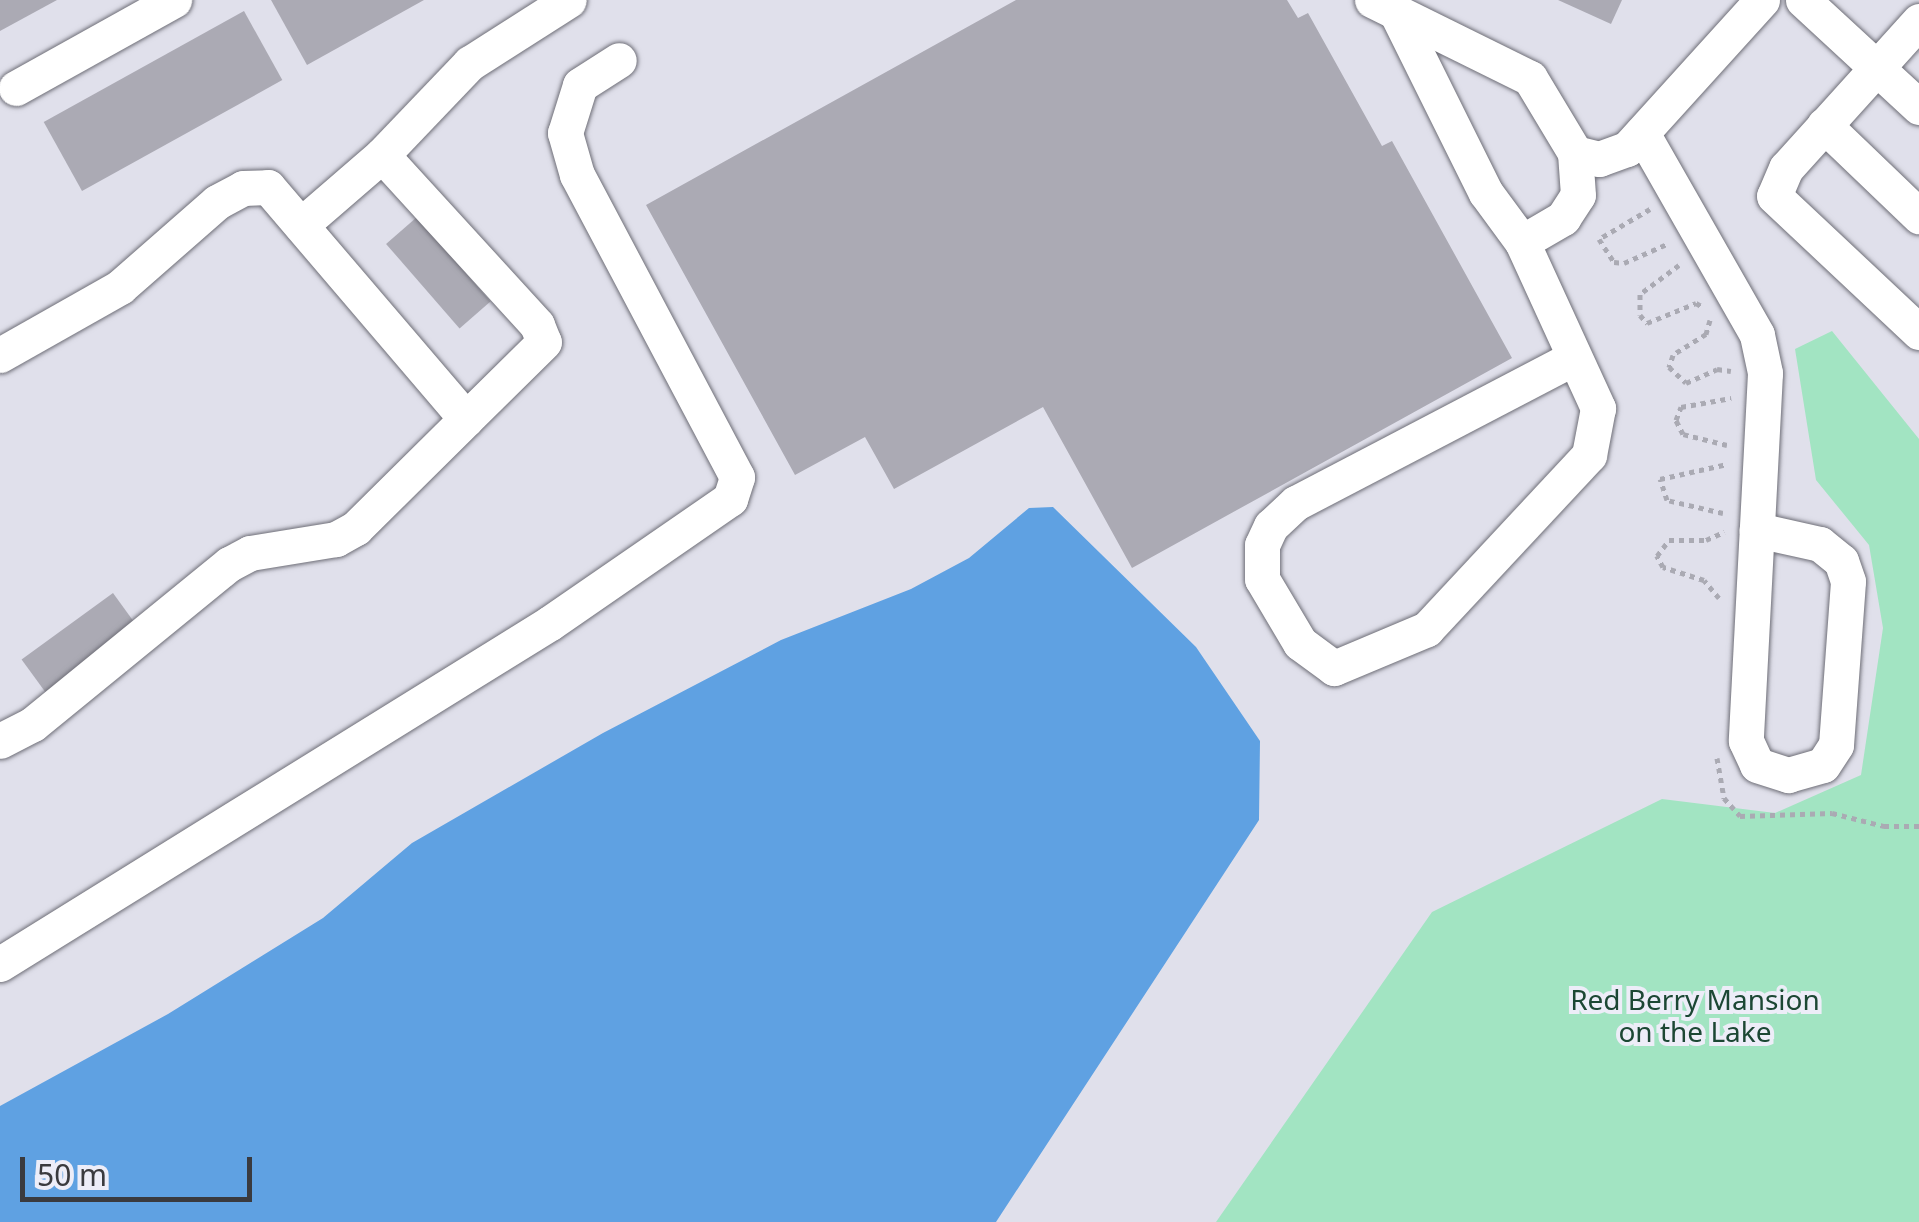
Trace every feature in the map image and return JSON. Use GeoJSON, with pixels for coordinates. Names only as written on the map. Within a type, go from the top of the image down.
{"type":"FeatureCollection","features":[{"type":"Feature","properties":{"kind":"lane"},"geometry":{"type":"LineString","coordinates":[[16,88],[128,11],[174,0]]}},
{"type":"Feature","properties":{"kind":"lane"},"geometry":{"type":"LineString","coordinates":[[301,225],[382,155],[470,63],[569,0]]}},
{"type":"Feature","properties":{"kind":"lane"},"geometry":{"type":"LineString","coordinates":[[1575,153],[1600,158],[1627,148],[1762,0]]}},
{"type":"Feature","properties":{"kind":"lane"},"geometry":{"type":"LineString","coordinates":[[1803,0],[1919,107]]}},
{"type":"Feature","properties":{"kind":"lane"},"geometry":{"type":"LineString","coordinates":[[1384,6],[1530,78],[1575,153],[1578,195],[1562,218],[1522,242]]}},
{"type":"Feature","properties":{"kind":"lane"},"geometry":{"type":"LineString","coordinates":[[1384,6],[1486,193],[1522,242],[1598,408],[1589,455],[1428,630],[1334,668],[1300,643],[1262,579],[1262,545],[1270,526],[1296,503],[1573,358]]}},
{"type":"Feature","properties":{"kind":"lane"},"geometry":{"type":"LineString","coordinates":[[1919,21],[1786,168],[1774,196],[1919,332]]}},
{"type":"Feature","properties":{"kind":"lane"},"geometry":{"type":"LineString","coordinates":[[0,964],[550,622],[730,500],[737,476],[577,175],[565,133],[580,85],[619,60]]}},
{"type":"Feature","properties":{"kind":"lane"},"geometry":{"type":"LineString","coordinates":[[1824,125],[1919,216]]}},
{"type":"Feature","properties":{"kind":"lane"},"geometry":{"type":"LineString","coordinates":[[1642,133],[1758,335],[1765,373],[1746,741],[1757,764],[1788,775],[1824,765],[1836,745],[1848,581],[1841,561],[1820,544],[1757,530]]}},
{"type":"Feature","properties":{"kind":"lane"},"geometry":{"type":"LineString","coordinates":[[0,741],[33,724],[230,564],[250,554],[336,539],[356,528],[544,342],[536,325],[382,155]]}},
{"type":"Feature","properties":{"kind":"lane"},"geometry":{"type":"LineString","coordinates":[[0,354],[120,288],[243,188],[268,186],[466,419]]}},
{"type":"Feature","properties":{"kind":"path"},"geometry":{"type":"LineString","coordinates":[[1664,171],[1645,187],[1650,209],[1599,238],[1614,262],[1624,264],[1656,245],[1677,252],[1672,275],[1640,294],[1640,315],[1647,323],[1696,303],[1707,309],[1706,334],[1673,356],[1669,367],[1686,383],[1718,369],[1732,372],[1736,380]]}},
{"type":"Feature","properties":{"kind":"path"},"geometry":{"type":"LineString","coordinates":[[1721,606],[1704,580],[1672,572],[1658,556],[1670,540],[1717,539],[1728,526],[1723,510],[1666,500],[1660,479],[1728,465],[1726,442],[1683,434],[1676,420],[1680,407],[1722,402],[1736,392]]}},
{"type":"Feature","properties":{"kind":"green space","name":"Red Berry Mansion on the Lake"},"geometry":{"type":"Polygon","coordinates":[[[1832,331],[1919,439],[1919,1222],[1216,1222],[1432,912],[1662,799],[1775,813],[1861,775],[1883,628],[1869,545],[1816,480],[1795,349],[1832,331]]]}},
{"type":"Feature","properties":{"kind":"water"},"geometry":{"type":"Polygon","coordinates":[[[1053,507],[1196,647],[1260,741],[1259,820],[996,1222],[0,1222],[0,1106],[168,1014],[323,918],[412,843],[603,733],[781,640],[911,589],[969,558],[1029,508],[1053,507]]]}},
{"type":"Feature","properties":{"kind":"building"},"geometry":{"type":"Polygon","coordinates":[[[0,0],[57,0],[0,31],[0,0]]]}},
{"type":"Feature","properties":{"kind":"building"},"geometry":{"type":"Polygon","coordinates":[[[271,0],[424,0],[307,65],[271,0]]]}},
{"type":"Feature","properties":{"kind":"building"},"geometry":{"type":"Polygon","coordinates":[[[1016,0],[1287,0],[1298,18],[1308,13],[1382,146],[1392,141],[1512,358],[1132,568],[1043,407],[894,489],[865,437],[795,475],[646,205],[1016,0]]]}},
{"type":"Feature","properties":{"kind":"building"},"geometry":{"type":"Polygon","coordinates":[[[1558,0],[1622,0],[1611,24],[1558,0]]]}},
{"type":"Feature","properties":{"kind":"building"},"geometry":{"type":"Polygon","coordinates":[[[244,11],[282,80],[82,191],[44,122],[244,11]]]}},
{"type":"Feature","properties":{"kind":"building"},"geometry":{"type":"Polygon","coordinates":[[[417,217],[490,302],[460,328],[386,244],[417,217]]]}},
{"type":"Feature","properties":{"kind":"building"},"geometry":{"type":"Polygon","coordinates":[[[113,593],[137,626],[46,693],[22,659],[113,593]]]}}]}
